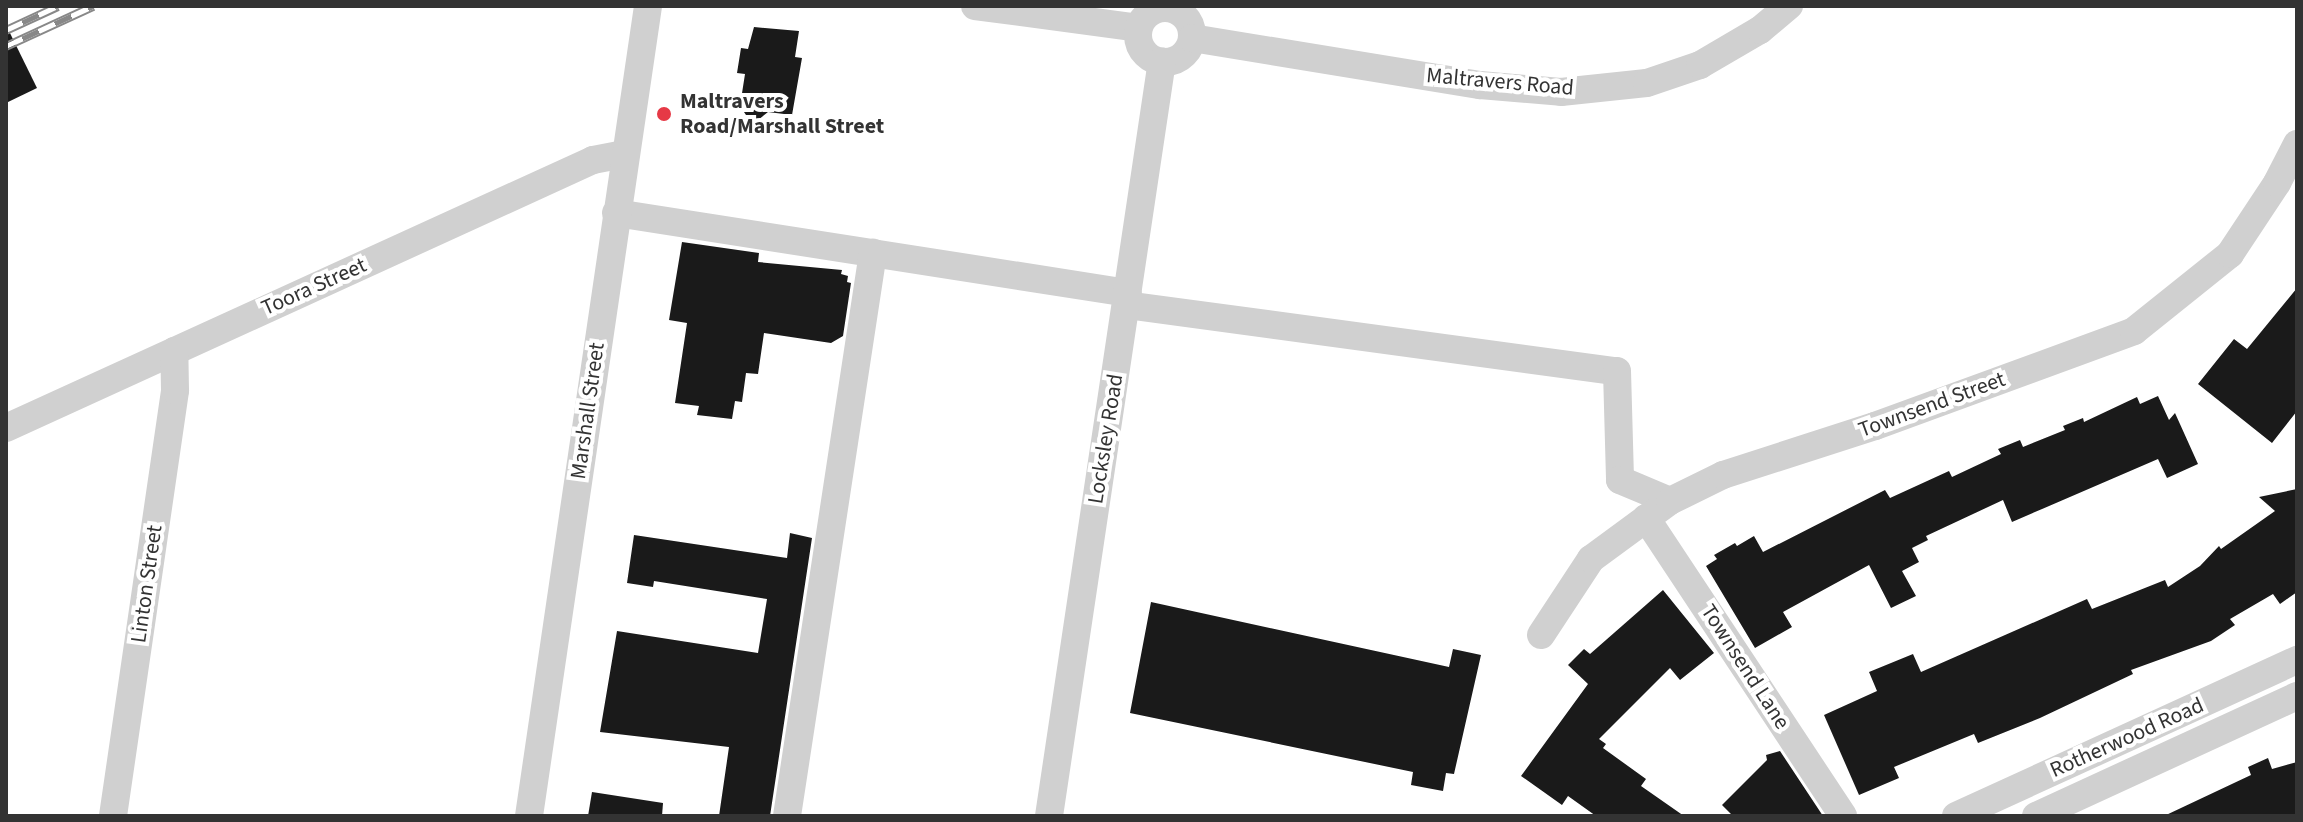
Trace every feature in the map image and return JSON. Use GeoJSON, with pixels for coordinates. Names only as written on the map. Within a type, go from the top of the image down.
{"type":"FeatureCollection","features":[{"type":"Feature","properties":{"kind":"street","name":"Marshall Street"},"geometry":{"type":"LineString","coordinates":[[529,816],[648,6]]}},
{"type":"Feature","properties":{"kind":"street"},"geometry":{"type":"LineString","coordinates":[[975,6],[1139,28]]}},
{"type":"Feature","properties":{"kind":"street","name":"Maltravers Road"},"geometry":{"type":"LineString","coordinates":[[1192,38],[1480,85],[1561,92],[1647,83],[1700,65],[1740,43],[1789,6]]}},
{"type":"Feature","properties":{"kind":"street"},"geometry":{"type":"LineString","coordinates":[[1170,7],[1187,18],[1192,38],[1190,46],[1179,58],[1154,59],[1141,46],[1139,28],[1147,14],[1170,7]]}},
{"type":"Feature","properties":{"kind":"street","name":"Locksley Road"},"geometry":{"type":"LineString","coordinates":[[1049,816],[1162,61]]}},
{"type":"Feature","properties":{"kind":"street","name":"Townsend Street"},"geometry":{"type":"LineString","coordinates":[[1541,635],[1591,559],[1670,501],[1723,475],[1875,426],[2134,331],[2230,254],[2277,183],[2297,144]]}},
{"type":"Feature","properties":{"kind":"street","name":"Toora Street"},"geometry":{"type":"LineString","coordinates":[[6,428],[593,160],[625,154]]}},
{"type":"Feature","properties":{"kind":"street"},"geometry":{"type":"LineString","coordinates":[[616,213],[873,253],[1127,299],[1617,371],[1620,480],[1670,501]]}},
{"type":"Feature","properties":{"kind":"street"},"geometry":{"type":"LineString","coordinates":[[787,816],[873,253]]}},
{"type":"Feature","properties":{"kind":"street","name":"Linton Street"},"geometry":{"type":"LineString","coordinates":[[113,816],[175,390],[174,351]]}},
{"type":"Feature","properties":{"kind":"street","name":"Townsend Lane"},"geometry":{"type":"LineString","coordinates":[[1646,518],[1843,816]]}},
{"type":"Feature","properties":{"kind":"street","name":"Rotherwood Road"},"geometry":{"type":"LineString","coordinates":[[1956,816],[2297,660]]}},
{"type":"Feature","properties":{"kind":"street","name":"Rotherwood Road"},"geometry":{"type":"LineString","coordinates":[[2036,816],[2297,696]]}},
{"type":"Feature","properties":{"kind":"building"},"geometry":{"type":"Polygon","coordinates":[[[6,25],[37,88],[6,103],[6,25]]]}},
{"type":"Feature","properties":{"kind":"building"},"geometry":{"type":"Polygon","coordinates":[[[754,27],[799,31],[795,57],[802,58],[792,115],[768,112],[758,120],[748,118],[740,106],[745,74],[737,73],[741,48],[748,49],[754,27]]]}},
{"type":"Feature","properties":{"kind":"building"},"geometry":{"type":"Polygon","coordinates":[[[682,242],[759,253],[758,262],[842,270],[841,274],[848,276],[847,282],[851,283],[843,336],[831,343],[764,333],[758,374],[746,373],[742,402],[735,401],[732,419],[697,415],[699,406],[675,403],[687,323],[669,320],[682,242]]]}},
{"type":"Feature","properties":{"kind":"building"},"geometry":{"type":"Polygon","coordinates":[[[2297,288],[2297,411],[2272,443],[2198,384],[2234,339],[2247,349],[2297,288]]]}},
{"type":"Feature","properties":{"kind":"building"},"geometry":{"type":"Polygon","coordinates":[[[2158,396],[2169,420],[2175,413],[2198,464],[2167,478],[2158,459],[2012,522],[2003,500],[1926,536],[1928,540],[1912,548],[1919,562],[1902,571],[1916,596],[1891,608],[1869,565],[1783,612],[1792,627],[1755,648],[1706,566],[1717,559],[1714,555],[1735,543],[1737,546],[1754,536],[1763,552],[1885,490],[1890,498],[1949,471],[1952,477],[2001,454],[1998,449],[2020,440],[2023,447],[2065,430],[2063,426],[2083,418],[2084,422],[2137,397],[2140,404],[2158,396]]]}},
{"type":"Feature","properties":{"kind":"building"},"geometry":{"type":"Polygon","coordinates":[[[2297,489],[2297,592],[2280,604],[2273,594],[2230,619],[2235,625],[2211,641],[2131,670],[2133,674],[1978,743],[1974,734],[1894,767],[1899,778],[1859,795],[1824,715],[1877,691],[1869,672],[1913,654],[1921,672],[2087,599],[2092,609],[2165,580],[2168,587],[2200,566],[2219,546],[2221,549],[2275,511],[2259,497],[2297,489]]]}},
{"type":"Feature","properties":{"kind":"building"},"geometry":{"type":"Polygon","coordinates":[[[790,533],[812,538],[770,816],[719,816],[729,747],[600,732],[617,631],[758,653],[767,599],[654,581],[653,587],[627,583],[634,535],[787,558],[790,533]]]}},
{"type":"Feature","properties":{"kind":"building"},"geometry":{"type":"Polygon","coordinates":[[[1663,590],[1714,653],[1680,680],[1670,668],[1599,739],[1606,744],[1603,748],[1646,779],[1641,786],[1684,816],[1596,816],[1568,796],[1562,805],[1521,776],[1588,684],[1568,665],[1584,649],[1590,654],[1663,590]]]}},
{"type":"Feature","properties":{"kind":"building"},"geometry":{"type":"Polygon","coordinates":[[[1151,602],[1449,667],[1453,649],[1481,655],[1454,774],[1446,773],[1443,791],[1411,785],[1413,772],[1130,713],[1151,602]]]}},
{"type":"Feature","properties":{"kind":"building"},"geometry":{"type":"Polygon","coordinates":[[[1780,751],[1823,816],[1733,816],[1722,805],[1767,760],[1766,755],[1780,751]]]}},
{"type":"Feature","properties":{"kind":"building"},"geometry":{"type":"Polygon","coordinates":[[[2268,758],[2272,769],[2297,762],[2297,816],[2164,816],[2251,775],[2248,767],[2268,758]]]}},
{"type":"Feature","properties":{"kind":"building"},"geometry":{"type":"Polygon","coordinates":[[[592,792],[663,803],[662,816],[588,816],[592,792]]]}},
{"type":"Feature","properties":{"kind":"railway"},"geometry":{"type":"LineString","coordinates":[[6,30],[58,6]]}},
{"type":"Feature","properties":{"kind":"railway"},"geometry":{"type":"LineString","coordinates":[[6,46],[93,6]]}},
{"type":"Feature","properties":{"kind":"place","name":"Maltravers Road/Marshall Street"},"geometry":{"type":"Point","coordinates":[664,114]}}]}
